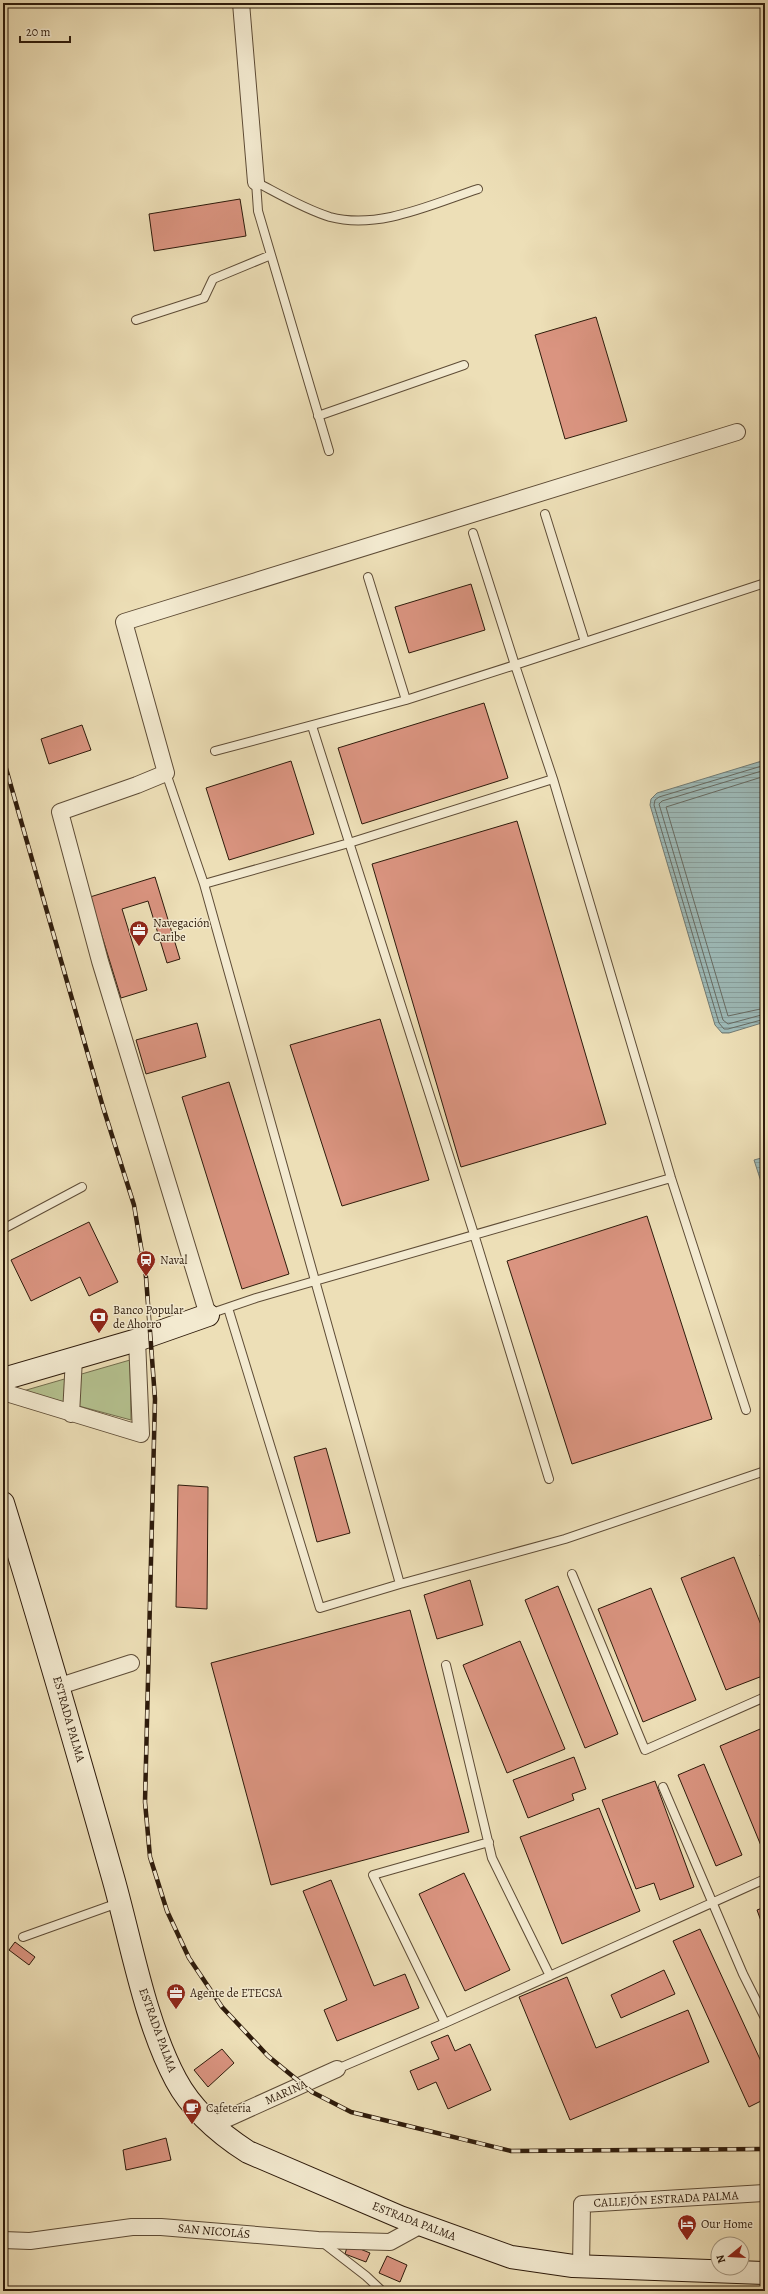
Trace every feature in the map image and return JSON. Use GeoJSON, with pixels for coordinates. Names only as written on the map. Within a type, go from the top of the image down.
{"type":"FeatureCollection","features":[{"type":"Feature","properties":{"kind":"main road"},"geometry":{"type":"LineString","coordinates":[[3,1379],[137,1340],[218,1311]]}},
{"type":"Feature","properties":{"kind":"main road","name":"ESTRADA PALMA"},"geometry":{"type":"LineString","coordinates":[[3,1503],[60,1686],[120,1902],[147,2007],[176,2081],[197,2110],[229,2140],[248,2152],[421,2225],[511,2258],[581,2267],[765,2273]]}},
{"type":"Feature","properties":{"kind":"street"},"geometry":{"type":"LineString","coordinates":[[241,3],[256,182]]}},
{"type":"Feature","properties":{"kind":"street"},"geometry":{"type":"LineString","coordinates":[[218,1311],[100,961],[60,812],[137,786],[166,773],[124,622],[738,432]]}},
{"type":"Feature","properties":{"kind":"street"},"geometry":{"type":"LineString","coordinates":[[3,1392],[71,1414],[141,1434],[137,1340]]}},
{"type":"Feature","properties":{"kind":"street"},"geometry":{"type":"LineString","coordinates":[[71,1414],[74,1358]]}},
{"type":"Feature","properties":{"kind":"street"},"geometry":{"type":"LineString","coordinates":[[60,1686],[131,1663]]}},
{"type":"Feature","properties":{"kind":"street","name":"MARINA"},"geometry":{"type":"LineString","coordinates":[[213,2125],[337,2069]]}},
{"type":"Feature","properties":{"kind":"street","name":"CALLEJÓN ESTRADA PALMA"},"geometry":{"type":"LineString","coordinates":[[581,2267],[582,2204],[765,2193]]}},
{"type":"Feature","properties":{"kind":"street","name":"SAN NICOLÁS"},"geometry":{"type":"LineString","coordinates":[[3,2240],[30,2241],[132,2227],[161,2227],[318,2240],[390,2242],[421,2225]]}},
{"type":"Feature","properties":{"kind":"lane"},"geometry":{"type":"LineString","coordinates":[[256,182],[287,199],[330,217],[359,221],[376,220],[478,189]]}},
{"type":"Feature","properties":{"kind":"lane"},"geometry":{"type":"LineString","coordinates":[[256,182],[258,211],[329,451]]}},
{"type":"Feature","properties":{"kind":"lane"},"geometry":{"type":"LineString","coordinates":[[136,320],[204,298],[213,280],[271,255]]}},
{"type":"Feature","properties":{"kind":"lane"},"geometry":{"type":"LineString","coordinates":[[318,416],[464,365]]}},
{"type":"Feature","properties":{"kind":"lane"},"geometry":{"type":"LineString","coordinates":[[545,514],[585,642]]}},
{"type":"Feature","properties":{"kind":"lane"},"geometry":{"type":"LineString","coordinates":[[474,534],[553,779],[671,1178],[746,1410]]}},
{"type":"Feature","properties":{"kind":"lane"},"geometry":{"type":"LineString","coordinates":[[368,577],[406,700]]}},
{"type":"Feature","properties":{"kind":"lane"},"geometry":{"type":"LineString","coordinates":[[215,751],[406,700],[765,583]]}},
{"type":"Feature","properties":{"kind":"lane"},"geometry":{"type":"LineString","coordinates":[[312,726],[474,1234],[549,1479]]}},
{"type":"Feature","properties":{"kind":"lane"},"geometry":{"type":"LineString","coordinates":[[166,773],[204,884],[400,1584]]}},
{"type":"Feature","properties":{"kind":"lane"},"geometry":{"type":"LineString","coordinates":[[204,884],[349,843],[553,779]]}},
{"type":"Feature","properties":{"kind":"lane"},"geometry":{"type":"LineString","coordinates":[[671,1178],[256,1298],[218,1311],[320,1608],[565,1538],[765,1471]]}},
{"type":"Feature","properties":{"kind":"lane"},"geometry":{"type":"LineString","coordinates":[[3,1229],[82,1187]]}},
{"type":"Feature","properties":{"kind":"lane"},"geometry":{"type":"LineString","coordinates":[[572,1574],[645,1750],[765,1697]]}},
{"type":"Feature","properties":{"kind":"lane"},"geometry":{"type":"LineString","coordinates":[[446,1665],[492,1858],[550,1976]]}},
{"type":"Feature","properties":{"kind":"lane"},"geometry":{"type":"LineString","coordinates":[[664,1787],[743,1974],[765,2018]]}},
{"type":"Feature","properties":{"kind":"lane"},"geometry":{"type":"LineString","coordinates":[[445,2023],[373,1875],[489,1842]]}},
{"type":"Feature","properties":{"kind":"lane"},"geometry":{"type":"LineString","coordinates":[[337,2069],[445,2023],[765,1878]]}},
{"type":"Feature","properties":{"kind":"lane"},"geometry":{"type":"LineString","coordinates":[[23,1937],[120,1902]]}},
{"type":"Feature","properties":{"kind":"lane"},"geometry":{"type":"LineString","coordinates":[[318,2240],[366,2276],[382,2291]]}},
{"type":"Feature","properties":{"kind":"green space"},"geometry":{"type":"Polygon","coordinates":[[[130,1360],[131,1420],[23,1391],[130,1360]]]}},
{"type":"Feature","properties":{"kind":"water"},"geometry":{"type":"Polygon","coordinates":[[[765,760],[765,1022],[729,1033],[722,1033],[715,1025],[650,805],[651,799],[657,793],[765,760]]]}},
{"type":"Feature","properties":{"kind":"water"},"geometry":{"type":"Polygon","coordinates":[[[765,1157],[765,1194],[754,1160],[765,1157]]]}},
{"type":"Feature","properties":{"kind":"building"},"geometry":{"type":"Polygon","coordinates":[[[240,199],[246,236],[154,251],[149,214],[240,199]]]}},
{"type":"Feature","properties":{"kind":"building"},"geometry":{"type":"Polygon","coordinates":[[[596,317],[627,421],[565,439],[535,335],[596,317]]]}},
{"type":"Feature","properties":{"kind":"building"},"geometry":{"type":"Polygon","coordinates":[[[471,584],[485,630],[409,653],[395,607],[471,584]]]}},
{"type":"Feature","properties":{"kind":"building"},"geometry":{"type":"Polygon","coordinates":[[[484,703],[508,778],[362,824],[338,748],[484,703]]]}},
{"type":"Feature","properties":{"kind":"building"},"geometry":{"type":"Polygon","coordinates":[[[82,725],[91,750],[49,764],[41,739],[82,725]]]}},
{"type":"Feature","properties":{"kind":"building"},"geometry":{"type":"Polygon","coordinates":[[[291,761],[314,834],[229,860],[206,788],[291,761]]]}},
{"type":"Feature","properties":{"kind":"building"},"geometry":{"type":"Polygon","coordinates":[[[517,821],[606,1124],[461,1167],[372,864],[517,821]]]}},
{"type":"Feature","properties":{"kind":"building"},"geometry":{"type":"Polygon","coordinates":[[[155,877],[180,959],[167,963],[148,901],[122,909],[147,990],[121,998],[90,897],[155,877]]]}},
{"type":"Feature","properties":{"kind":"building"},"geometry":{"type":"Polygon","coordinates":[[[380,1019],[429,1180],[342,1206],[290,1045],[380,1019]]]}},
{"type":"Feature","properties":{"kind":"building"},"geometry":{"type":"Polygon","coordinates":[[[197,1023],[206,1057],[146,1074],[136,1040],[197,1023]]]}},
{"type":"Feature","properties":{"kind":"building"},"geometry":{"type":"Polygon","coordinates":[[[229,1082],[289,1274],[242,1289],[182,1097],[229,1082]]]}},
{"type":"Feature","properties":{"kind":"building"},"geometry":{"type":"Polygon","coordinates":[[[647,1216],[712,1419],[572,1464],[507,1261],[647,1216]]]}},
{"type":"Feature","properties":{"kind":"building"},"geometry":{"type":"Polygon","coordinates":[[[89,1222],[118,1282],[89,1296],[80,1277],[31,1301],[11,1260],[89,1222]]]}},
{"type":"Feature","properties":{"kind":"building"},"geometry":{"type":"Polygon","coordinates":[[[326,1448],[350,1533],[317,1542],[294,1457],[326,1448]]]}},
{"type":"Feature","properties":{"kind":"building"},"geometry":{"type":"Polygon","coordinates":[[[178,1485],[208,1487],[207,1609],[176,1607],[178,1485]]]}},
{"type":"Feature","properties":{"kind":"building"},"geometry":{"type":"Polygon","coordinates":[[[765,1553],[765,1565],[760,1555],[765,1553]]]}},
{"type":"Feature","properties":{"kind":"building"},"geometry":{"type":"Polygon","coordinates":[[[734,1557],[765,1635],[765,1675],[726,1690],[681,1578],[734,1557]]]}},
{"type":"Feature","properties":{"kind":"building"},"geometry":{"type":"Polygon","coordinates":[[[470,1580],[483,1625],[437,1639],[424,1595],[470,1580]]]}},
{"type":"Feature","properties":{"kind":"building"},"geometry":{"type":"Polygon","coordinates":[[[558,1586],[618,1734],[585,1748],[525,1600],[558,1586]]]}},
{"type":"Feature","properties":{"kind":"building"},"geometry":{"type":"Polygon","coordinates":[[[651,1588],[696,1700],[643,1722],[598,1609],[651,1588]]]}},
{"type":"Feature","properties":{"kind":"building"},"geometry":{"type":"Polygon","coordinates":[[[410,1610],[469,1832],[271,1885],[211,1663],[410,1610]]]}},
{"type":"Feature","properties":{"kind":"building"},"geometry":{"type":"Polygon","coordinates":[[[520,1641],[565,1749],[507,1773],[463,1665],[520,1641]]]}},
{"type":"Feature","properties":{"kind":"building"},"geometry":{"type":"Polygon","coordinates":[[[765,1727],[765,1853],[764,1853],[720,1746],[765,1727]]]}},
{"type":"Feature","properties":{"kind":"building"},"geometry":{"type":"Polygon","coordinates":[[[574,1757],[586,1789],[572,1794],[574,1800],[528,1818],[513,1780],[574,1757]]]}},
{"type":"Feature","properties":{"kind":"building"},"geometry":{"type":"Polygon","coordinates":[[[704,1764],[742,1855],[716,1866],[678,1775],[704,1764]]]}},
{"type":"Feature","properties":{"kind":"building"},"geometry":{"type":"Polygon","coordinates":[[[655,1781],[694,1887],[660,1900],[654,1883],[636,1889],[602,1800],[655,1781]]]}},
{"type":"Feature","properties":{"kind":"building"},"geometry":{"type":"Polygon","coordinates":[[[599,1808],[640,1911],[562,1944],[520,1837],[599,1808]]]}},
{"type":"Feature","properties":{"kind":"building"},"geometry":{"type":"Polygon","coordinates":[[[464,1873],[510,1970],[465,1991],[419,1894],[464,1873]]]}},
{"type":"Feature","properties":{"kind":"building"},"geometry":{"type":"Polygon","coordinates":[[[331,1880],[374,1986],[405,1974],[419,2008],[337,2041],[324,2010],[347,2000],[303,1891],[331,1880]]]}},
{"type":"Feature","properties":{"kind":"building"},"geometry":{"type":"Polygon","coordinates":[[[765,1907],[765,1932],[757,1910],[765,1907]]]}},
{"type":"Feature","properties":{"kind":"building"},"geometry":{"type":"Polygon","coordinates":[[[700,1929],[765,2070],[765,2099],[749,2107],[673,1941],[700,1929]]]}},
{"type":"Feature","properties":{"kind":"building"},"geometry":{"type":"Polygon","coordinates":[[[15,1942],[35,1957],[29,1965],[9,1950],[15,1942]]]}},
{"type":"Feature","properties":{"kind":"building"},"geometry":{"type":"Polygon","coordinates":[[[664,1970],[675,1994],[621,2018],[611,1995],[664,1970]]]}},
{"type":"Feature","properties":{"kind":"building"},"geometry":{"type":"Polygon","coordinates":[[[567,1977],[596,2048],[688,2010],[709,2062],[570,2120],[519,1997],[567,1977]]]}},
{"type":"Feature","properties":{"kind":"building"},"geometry":{"type":"Polygon","coordinates":[[[448,2035],[455,2051],[470,2044],[491,2090],[448,2109],[436,2082],[418,2090],[410,2071],[439,2059],[431,2042],[448,2035]]]}},
{"type":"Feature","properties":{"kind":"building"},"geometry":{"type":"Polygon","coordinates":[[[222,2049],[234,2063],[208,2087],[194,2070],[222,2049]]]}},
{"type":"Feature","properties":{"kind":"building"},"geometry":{"type":"Polygon","coordinates":[[[166,2138],[171,2160],[126,2170],[123,2150],[166,2138]]]}},
{"type":"Feature","properties":{"kind":"building"},"geometry":{"type":"Polygon","coordinates":[[[348,2244],[370,2253],[366,2262],[345,2254],[348,2244]]]}},
{"type":"Feature","properties":{"kind":"building"},"geometry":{"type":"Polygon","coordinates":[[[387,2256],[407,2265],[400,2282],[379,2273],[387,2256]]]}},
{"type":"Feature","properties":{"kind":"railway"},"geometry":{"type":"LineString","coordinates":[[3,758],[103,1107],[134,1205],[146,1277],[155,1399],[145,1802],[150,1857],[167,1911],[189,1958],[222,2007],[268,2056],[312,2092],[351,2112],[511,2151],[765,2149]]}},
{"type":"Feature","properties":{"kind":"place","name":"Navegación Caribe"},"geometry":{"type":"Point","coordinates":[139,947]}},
{"type":"Feature","properties":{"kind":"place","name":"Naval"},"geometry":{"type":"Point","coordinates":[146,1277]}},
{"type":"Feature","properties":{"kind":"place","name":"Banco Popular de Ahorro"},"geometry":{"type":"Point","coordinates":[99,1334]}},
{"type":"Feature","properties":{"kind":"place","name":"Agente de ETECSA"},"geometry":{"type":"Point","coordinates":[176,2010]}},
{"type":"Feature","properties":{"kind":"place","name":"Cafeteria"},"geometry":{"type":"Point","coordinates":[192,2125]}},
{"type":"Feature","properties":{"kind":"place","name":"Our Home"},"geometry":{"type":"Point","coordinates":[687,2241]}}]}
